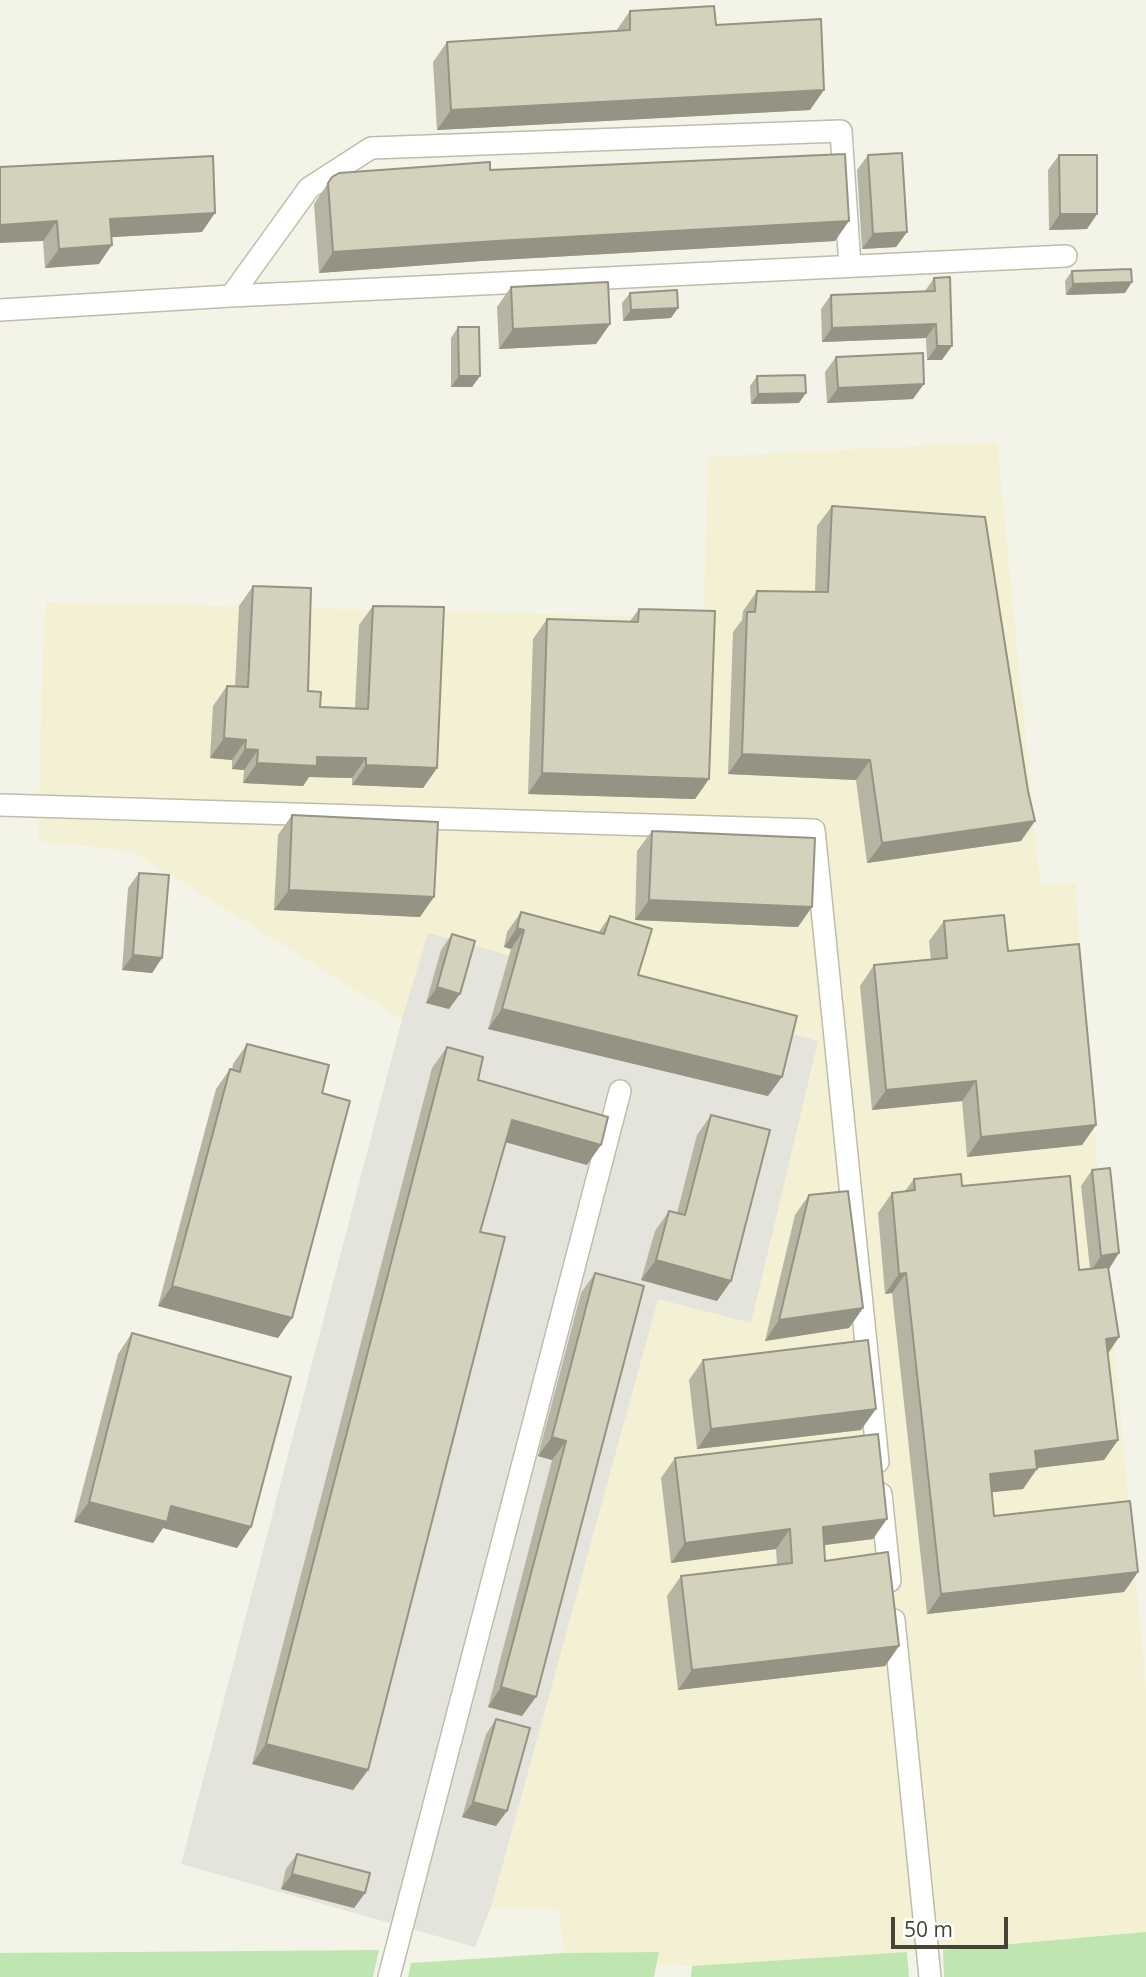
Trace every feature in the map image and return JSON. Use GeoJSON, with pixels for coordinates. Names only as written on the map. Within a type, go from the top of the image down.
{"type":"FeatureCollection","features":[{"type":"Feature","properties":{"kind":"street"},"geometry":{"type":"LineString","coordinates":[[230,296],[309,188],[371,148],[841,131],[850,266]]}},
{"type":"Feature","properties":{"kind":"street"},"geometry":{"type":"LineString","coordinates":[[0,310],[230,296],[1066,256]]}},
{"type":"Feature","properties":{"kind":"street"},"geometry":{"type":"LineString","coordinates":[[0,805],[814,830],[930,1977]]}},
{"type":"Feature","properties":{"kind":"street"},"geometry":{"type":"LineString","coordinates":[[389,1977],[620,1091]]}},
{"type":"Feature","properties":{"kind":"shaded area"},"geometry":{"type":"Polygon","coordinates":[[[997,442],[1040,886],[1075,883],[1099,1184],[1146,1689],[1146,1932],[983,1947],[692,1966],[657,1965],[658,1952],[564,1953],[559,1910],[491,1907],[658,1298],[751,1323],[428,933],[402,1019],[132,851],[38,841],[46,602],[704,618],[708,457],[997,442]]]}},
{"type":"Feature","properties":{"kind":"shaded area"},"geometry":{"type":"Polygon","coordinates":[[[428,933],[818,1041],[751,1323],[658,1299],[491,1907],[475,1947],[181,1864],[402,1019],[428,933]]]}},
{"type":"Feature","properties":{"kind":"green space"},"geometry":{"type":"Polygon","coordinates":[[[1146,1932],[1146,1977],[944,1977],[943,1950],[1146,1932]]]}},
{"type":"Feature","properties":{"kind":"green space"},"geometry":{"type":"Polygon","coordinates":[[[379,1950],[373,1977],[0,1977],[0,1953],[379,1950]]]}},
{"type":"Feature","properties":{"kind":"green space"},"geometry":{"type":"Polygon","coordinates":[[[659,1952],[654,1977],[408,1977],[411,1963],[564,1953],[659,1952]]]}},
{"type":"Feature","properties":{"kind":"green space"},"geometry":{"type":"Polygon","coordinates":[[[907,1952],[909,1977],[691,1977],[692,1966],[907,1952]]]}},
{"type":"Feature","properties":{"kind":"building"},"geometry":{"type":"Polygon","coordinates":[[[714,6],[716,25],[821,19],[824,90],[451,110],[447,42],[630,30],[630,11],[714,6]]]}},
{"type":"Feature","properties":{"kind":"building"},"geometry":{"type":"Polygon","coordinates":[[[902,153],[907,232],[873,234],[868,155],[902,153]]]}},
{"type":"Feature","properties":{"kind":"building"},"geometry":{"type":"Polygon","coordinates":[[[845,154],[849,221],[333,252],[328,183],[339,173],[490,162],[490,170],[845,154]]]}},
{"type":"Feature","properties":{"kind":"building"},"geometry":{"type":"Polygon","coordinates":[[[1059,155],[1097,155],[1097,214],[1060,214],[1059,155]]]}},
{"type":"Feature","properties":{"kind":"building"},"geometry":{"type":"Polygon","coordinates":[[[213,156],[215,213],[110,219],[112,245],[59,249],[57,221],[0,225],[0,167],[213,156]]]}},
{"type":"Feature","properties":{"kind":"building"},"geometry":{"type":"Polygon","coordinates":[[[1131,269],[1132,282],[1073,284],[1072,271],[1131,269]]]}},
{"type":"Feature","properties":{"kind":"building"},"geometry":{"type":"Polygon","coordinates":[[[950,277],[952,346],[937,346],[936,324],[832,328],[831,295],[935,291],[934,278],[950,277]]]}},
{"type":"Feature","properties":{"kind":"building"},"geometry":{"type":"Polygon","coordinates":[[[608,282],[610,324],[513,329],[511,287],[608,282]]]}},
{"type":"Feature","properties":{"kind":"building"},"geometry":{"type":"Polygon","coordinates":[[[677,290],[678,308],[631,310],[630,293],[677,290]]]}},
{"type":"Feature","properties":{"kind":"building"},"geometry":{"type":"Polygon","coordinates":[[[458,327],[479,327],[480,376],[459,376],[458,327]]]}},
{"type":"Feature","properties":{"kind":"building"},"geometry":{"type":"Polygon","coordinates":[[[923,353],[924,384],[838,388],[836,357],[923,353]]]}},
{"type":"Feature","properties":{"kind":"building"},"geometry":{"type":"Polygon","coordinates":[[[805,375],[806,393],[758,394],[757,376],[805,375]]]}},
{"type":"Feature","properties":{"kind":"building"},"geometry":{"type":"Polygon","coordinates":[[[832,506],[985,517],[1035,821],[882,843],[870,760],[742,754],[747,612],[755,612],[757,591],[828,592],[832,506]]]}},
{"type":"Feature","properties":{"kind":"building"},"geometry":{"type":"Polygon","coordinates":[[[253,586],[311,588],[308,691],[321,692],[320,707],[368,709],[373,606],[444,607],[437,768],[366,765],[366,758],[317,757],[317,766],[257,763],[258,750],[245,749],[246,740],[224,738],[227,686],[248,687],[253,586]]]}},
{"type":"Feature","properties":{"kind":"building"},"geometry":{"type":"Polygon","coordinates":[[[639,609],[715,611],[709,779],[542,773],[547,619],[638,622],[639,609]]]}},
{"type":"Feature","properties":{"kind":"building"},"geometry":{"type":"Polygon","coordinates":[[[292,815],[438,822],[434,897],[289,890],[292,815]]]}},
{"type":"Feature","properties":{"kind":"building"},"geometry":{"type":"Polygon","coordinates":[[[652,831],[815,838],[812,907],[649,900],[652,831]]]}},
{"type":"Feature","properties":{"kind":"building"},"geometry":{"type":"Polygon","coordinates":[[[139,873],[169,875],[162,958],[133,955],[139,873]]]}},
{"type":"Feature","properties":{"kind":"building"},"geometry":{"type":"Polygon","coordinates":[[[521,912],[604,934],[610,916],[652,929],[638,975],[797,1016],[782,1077],[502,1009],[524,930],[517,928],[521,912]]]}},
{"type":"Feature","properties":{"kind":"building"},"geometry":{"type":"Polygon","coordinates":[[[1004,915],[1008,951],[1079,944],[1096,1125],[981,1137],[976,1081],[886,1090],[874,965],[947,958],[944,921],[1004,915]]]}},
{"type":"Feature","properties":{"kind":"building"},"geometry":{"type":"Polygon","coordinates":[[[452,934],[475,941],[460,994],[437,987],[452,934]]]}},
{"type":"Feature","properties":{"kind":"building"},"geometry":{"type":"Polygon","coordinates":[[[247,1044],[329,1065],[322,1093],[350,1101],[292,1318],[172,1286],[230,1069],[240,1072],[247,1044]]]}},
{"type":"Feature","properties":{"kind":"building"},"geometry":{"type":"Polygon","coordinates":[[[447,1047],[483,1057],[478,1080],[608,1117],[601,1145],[512,1120],[480,1232],[505,1237],[368,1770],[266,1744],[447,1047]]]}},
{"type":"Feature","properties":{"kind":"building"},"geometry":{"type":"Polygon","coordinates":[[[711,1115],[770,1130],[731,1281],[656,1260],[669,1211],[685,1215],[711,1115]]]}},
{"type":"Feature","properties":{"kind":"building"},"geometry":{"type":"Polygon","coordinates":[[[1110,1168],[1119,1253],[1101,1256],[1092,1170],[1110,1168]]]}},
{"type":"Feature","properties":{"kind":"building"},"geometry":{"type":"Polygon","coordinates":[[[961,1174],[962,1186],[1070,1176],[1079,1270],[1108,1267],[1119,1337],[1106,1339],[1118,1440],[1035,1451],[1037,1469],[990,1474],[994,1516],[1130,1501],[1138,1572],[941,1594],[906,1273],[899,1274],[892,1193],[915,1190],[914,1179],[961,1174]]]}},
{"type":"Feature","properties":{"kind":"building"},"geometry":{"type":"Polygon","coordinates":[[[848,1191],[863,1308],[779,1320],[809,1195],[848,1191]]]}},
{"type":"Feature","properties":{"kind":"building"},"geometry":{"type":"Polygon","coordinates":[[[595,1273],[644,1286],[536,1697],[501,1687],[566,1441],[552,1437],[595,1273]]]}},
{"type":"Feature","properties":{"kind":"building"},"geometry":{"type":"Polygon","coordinates":[[[132,1333],[291,1377],[251,1527],[171,1506],[167,1522],[89,1502],[132,1333]]]}},
{"type":"Feature","properties":{"kind":"building"},"geometry":{"type":"Polygon","coordinates":[[[868,1340],[876,1409],[711,1429],[703,1360],[868,1340]]]}},
{"type":"Feature","properties":{"kind":"building"},"geometry":{"type":"Polygon","coordinates":[[[878,1434],[887,1519],[823,1527],[825,1561],[888,1552],[899,1646],[692,1670],[681,1576],[792,1563],[790,1529],[685,1543],[675,1458],[878,1434]]]}},
{"type":"Feature","properties":{"kind":"building"},"geometry":{"type":"Polygon","coordinates":[[[496,1719],[530,1728],[507,1811],[473,1802],[496,1719]]]}},
{"type":"Feature","properties":{"kind":"building"},"geometry":{"type":"Polygon","coordinates":[[[297,1854],[370,1873],[365,1893],[292,1874],[297,1854]]]}}]}
